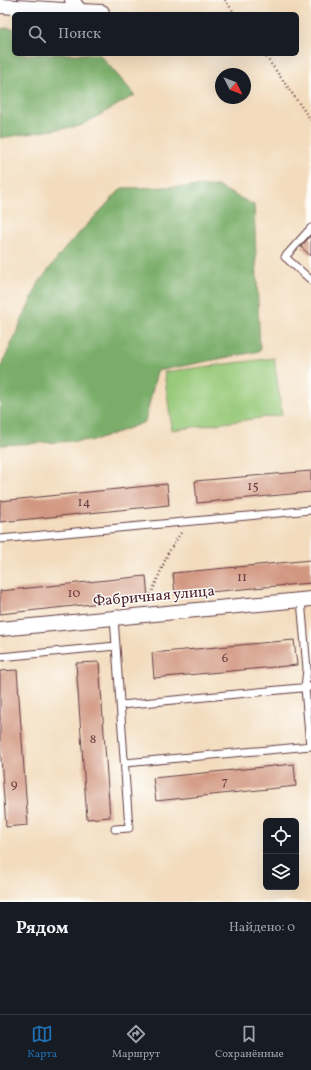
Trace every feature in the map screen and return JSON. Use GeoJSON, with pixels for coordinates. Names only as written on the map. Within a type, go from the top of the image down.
{"type":"FeatureCollection","features":[{"type":"Feature","properties":{"kind":"street"},"geometry":{"type":"LineString","coordinates":[[0,6],[76,5],[102,12]]}},
{"type":"Feature","properties":{"kind":"street","name":"Фабричная улица"},"geometry":{"type":"LineString","coordinates":[[0,629],[306,600]]}},
{"type":"Feature","properties":{"kind":"lane"},"geometry":{"type":"LineString","coordinates":[[311,228],[285,257],[311,280]]}},
{"type":"Feature","properties":{"kind":"lane"},"geometry":{"type":"LineString","coordinates":[[0,539],[311,510]]}},
{"type":"Feature","properties":{"kind":"lane"},"geometry":{"type":"LineString","coordinates":[[125,763],[310,746],[306,600]]}},
{"type":"Feature","properties":{"kind":"lane"},"geometry":{"type":"LineString","coordinates":[[114,618],[129,828],[115,829]]}},
{"type":"Feature","properties":{"kind":"lane"},"geometry":{"type":"LineString","coordinates":[[0,657],[116,646]]}},
{"type":"Feature","properties":{"kind":"lane"},"geometry":{"type":"LineString","coordinates":[[120,705],[308,687]]}},
{"type":"Feature","properties":{"kind":"path"},"geometry":{"type":"LineString","coordinates":[[225,0],[234,12]]}},
{"type":"Feature","properties":{"kind":"path"},"geometry":{"type":"LineString","coordinates":[[265,56],[311,120]]}},
{"type":"Feature","properties":{"kind":"path"},"geometry":{"type":"LineString","coordinates":[[143,615],[168,553],[190,521]]}},
{"type":"Feature","properties":{"kind":"green space"},"geometry":{"type":"Polygon","coordinates":[[[0,29],[12,29],[12,56],[101,56],[135,95],[80,126],[0,138],[0,29]]]}},
{"type":"Feature","properties":{"kind":"green space"},"geometry":{"type":"Polygon","coordinates":[[[217,186],[254,205],[260,351],[157,371],[145,422],[97,440],[0,445],[0,369],[39,282],[66,247],[122,188],[217,186]]]}},
{"type":"Feature","properties":{"kind":"green space"},"geometry":{"type":"Polygon","coordinates":[[[274,358],[282,415],[172,430],[164,372],[274,358]]]}},
{"type":"Feature","properties":{"kind":"building"},"geometry":{"type":"Polygon","coordinates":[[[311,235],[311,256],[301,247],[311,235]]]}},
{"type":"Feature","properties":{"kind":"building"},"geometry":{"type":"Polygon","coordinates":[[[311,471],[311,492],[197,503],[195,481],[311,471]]]}},
{"type":"Feature","properties":{"kind":"building"},"geometry":{"type":"Polygon","coordinates":[[[167,484],[169,505],[0,522],[0,501],[167,484]]]}},
{"type":"Feature","properties":{"kind":"building"},"geometry":{"type":"Polygon","coordinates":[[[311,560],[311,583],[175,595],[173,573],[311,560]]]}},
{"type":"Feature","properties":{"kind":"building"},"geometry":{"type":"Polygon","coordinates":[[[146,576],[148,598],[0,614],[0,591],[146,576]]]}},
{"type":"Feature","properties":{"kind":"building"},"geometry":{"type":"Polygon","coordinates":[[[294,640],[297,665],[154,678],[152,653],[294,640]]]}},
{"type":"Feature","properties":{"kind":"building"},"geometry":{"type":"Polygon","coordinates":[[[99,662],[110,817],[87,819],[76,663],[99,662]]]}},
{"type":"Feature","properties":{"kind":"building"},"geometry":{"type":"Polygon","coordinates":[[[17,670],[28,825],[6,827],[0,744],[0,671],[17,670]]]}},
{"type":"Feature","properties":{"kind":"building"},"geometry":{"type":"Polygon","coordinates":[[[294,764],[296,786],[156,801],[153,778],[294,764]]]}}]}
